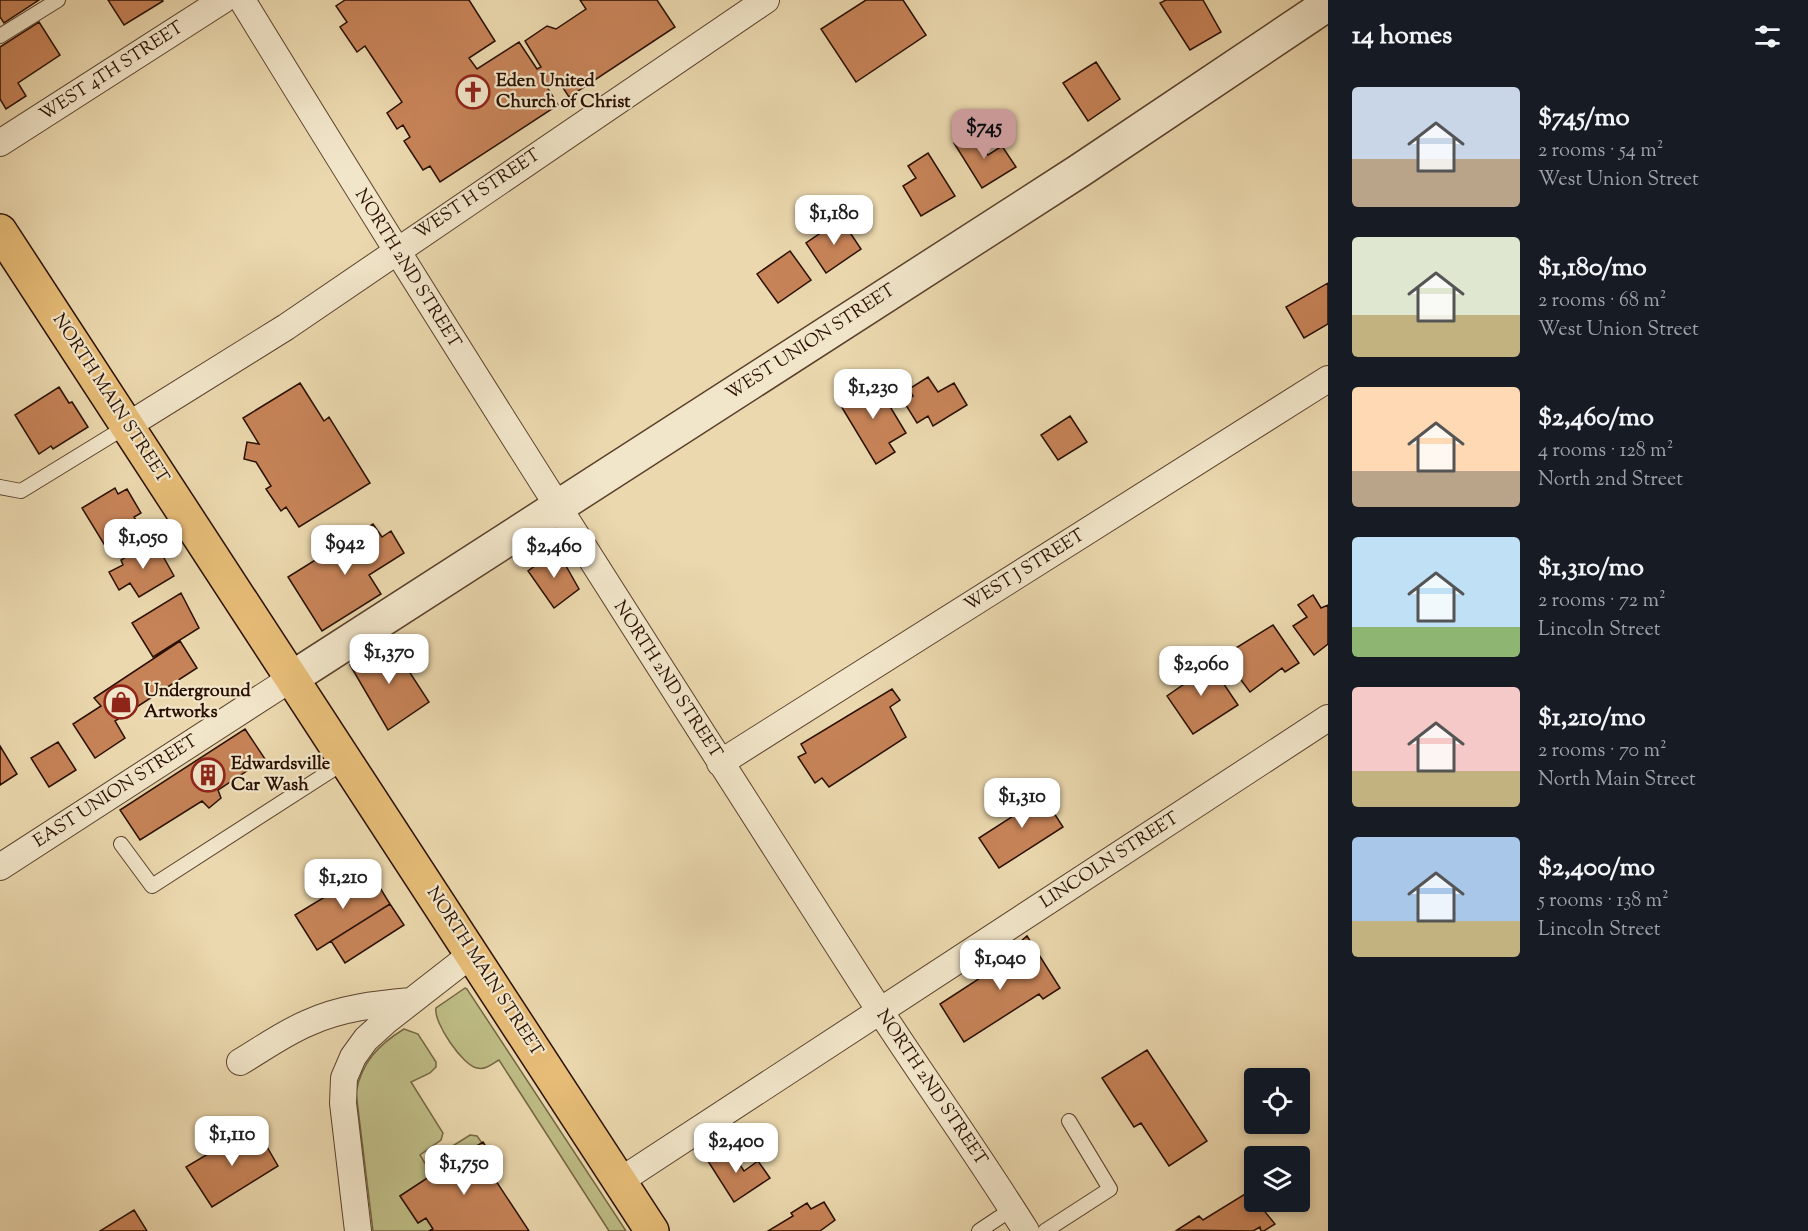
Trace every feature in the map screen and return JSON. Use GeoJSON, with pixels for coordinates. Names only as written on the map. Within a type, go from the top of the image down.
{"type":"FeatureCollection","features":[{"type":"Feature","properties":{"kind":"main road","name":"NORTH MAIN STREET"},"geometry":{"type":"LineString","coordinates":[[0,231],[652,1231]]}},
{"type":"Feature","properties":{"kind":"street","name":"WEST 4TH STREET"},"geometry":{"type":"LineString","coordinates":[[0,143],[223,0]]}},
{"type":"Feature","properties":{"kind":"street","name":"NORTH 2ND STREET"},"geometry":{"type":"LineString","coordinates":[[242,0],[396,251],[720,763],[880,1012],[1026,1231]]}},
{"type":"Feature","properties":{"kind":"street","name":"WEST H STREET"},"geometry":{"type":"LineString","coordinates":[[127,426],[286,327],[766,0]]}},
{"type":"Feature","properties":{"kind":"street","name":"WEST UNION STREET"},"geometry":{"type":"LineString","coordinates":[[292,678],[1079,171],[1328,4]]}},
{"type":"Feature","properties":{"kind":"street","name":"WEST J STREET"},"geometry":{"type":"LineString","coordinates":[[720,763],[1328,379]]}},
{"type":"Feature","properties":{"kind":"street","name":"EAST UNION STREET"},"geometry":{"type":"LineString","coordinates":[[0,867],[292,678]]}},
{"type":"Feature","properties":{"kind":"street","name":"LINCOLN STREET"},"geometry":{"type":"LineString","coordinates":[[620,1181],[1328,718]]}},
{"type":"Feature","properties":{"kind":"street"},"geometry":{"type":"LineString","coordinates":[[358,1231],[343,1103],[344,1078],[353,1057],[366,1039],[472,954]]}},
{"type":"Feature","properties":{"kind":"street"},"geometry":{"type":"LineString","coordinates":[[240,1062],[308,1023],[339,1012],[412,1001]]}},
{"type":"Feature","properties":{"kind":"lane"},"geometry":{"type":"LineString","coordinates":[[0,36],[58,0]]}},
{"type":"Feature","properties":{"kind":"lane"},"geometry":{"type":"LineString","coordinates":[[0,488],[21,491],[127,426]]}},
{"type":"Feature","properties":{"kind":"lane"},"geometry":{"type":"LineString","coordinates":[[122,844],[152,886],[346,761]]}},
{"type":"Feature","properties":{"kind":"lane"},"geometry":{"type":"LineString","coordinates":[[1045,1231],[1110,1189],[1069,1121]]}},
{"type":"Feature","properties":{"kind":"lane"},"geometry":{"type":"LineString","coordinates":[[979,1231],[1012,1209]]}},
{"type":"Feature","properties":{"kind":"shaded area"},"geometry":{"type":"Polygon","coordinates":[[[465,988],[626,1231],[609,1231],[499,1060],[486,1067],[477,1068],[464,1060],[444,1033],[436,1015],[436,1008],[465,988]]]}},
{"type":"Feature","properties":{"kind":"shaded area"},"geometry":{"type":"Polygon","coordinates":[[[404,1029],[418,1034],[436,1062],[436,1067],[430,1073],[411,1082],[443,1133],[441,1140],[420,1155],[432,1175],[400,1196],[418,1223],[426,1218],[433,1229],[429,1231],[373,1231],[356,1092],[362,1072],[372,1055],[386,1041],[404,1029]]]}},
{"type":"Feature","properties":{"kind":"shaded area"},"geometry":{"type":"Polygon","coordinates":[[[470,1135],[477,1136],[482,1143],[451,1162],[443,1152],[470,1135]]]}},
{"type":"Feature","properties":{"kind":"building"},"geometry":{"type":"Polygon","coordinates":[[[0,0],[39,0],[4,23],[0,17],[0,0]]]}},
{"type":"Feature","properties":{"kind":"building"},"geometry":{"type":"Polygon","coordinates":[[[108,0],[162,0],[163,1],[124,25],[108,0]]]}},
{"type":"Feature","properties":{"kind":"building","name":"Eden United Church of Christ"},"geometry":{"type":"Polygon","coordinates":[[[345,0],[469,0],[495,41],[469,58],[477,69],[519,42],[537,69],[541,67],[525,41],[547,26],[556,29],[586,9],[580,0],[657,0],[675,27],[569,97],[558,80],[547,87],[558,105],[440,182],[430,166],[423,170],[404,141],[410,137],[403,125],[397,129],[387,113],[402,102],[365,46],[357,52],[340,27],[347,22],[336,6],[345,0]]]}},
{"type":"Feature","properties":{"kind":"building"},"geometry":{"type":"Polygon","coordinates":[[[866,0],[903,0],[926,35],[856,82],[821,29],[866,0]]]}},
{"type":"Feature","properties":{"kind":"building"},"geometry":{"type":"Polygon","coordinates":[[[1166,0],[1203,0],[1221,32],[1190,50],[1160,3],[1166,0]]]}},
{"type":"Feature","properties":{"kind":"building"},"geometry":{"type":"Polygon","coordinates":[[[39,22],[60,55],[18,83],[26,96],[6,109],[0,99],[0,47],[39,22]]]}},
{"type":"Feature","properties":{"kind":"building"},"geometry":{"type":"Polygon","coordinates":[[[1096,62],[1120,99],[1088,121],[1063,83],[1096,62]]]}},
{"type":"Feature","properties":{"kind":"building"},"geometry":{"type":"Polygon","coordinates":[[[973,131],[988,155],[1002,146],[1016,167],[982,188],[954,143],[973,131]]]}},
{"type":"Feature","properties":{"kind":"building"},"geometry":{"type":"Polygon","coordinates":[[[928,153],[955,196],[921,216],[903,186],[916,178],[908,166],[928,153]]]}},
{"type":"Feature","properties":{"kind":"building"},"geometry":{"type":"Polygon","coordinates":[[[841,219],[861,249],[826,273],[806,243],[841,219]]]}},
{"type":"Feature","properties":{"kind":"building"},"geometry":{"type":"Polygon","coordinates":[[[790,251],[811,280],[778,303],[757,274],[790,251]]]}},
{"type":"Feature","properties":{"kind":"building"},"geometry":{"type":"Polygon","coordinates":[[[1328,283],[1328,324],[1304,338],[1286,307],[1328,283]]]}},
{"type":"Feature","properties":{"kind":"building"},"geometry":{"type":"Polygon","coordinates":[[[928,377],[938,392],[954,383],[967,405],[933,426],[928,416],[917,423],[904,402],[913,396],[909,389],[928,377]]]}},
{"type":"Feature","properties":{"kind":"building"},"geometry":{"type":"Polygon","coordinates":[[[874,380],[906,433],[889,443],[895,452],[876,464],[838,401],[874,380]]]}},
{"type":"Feature","properties":{"kind":"building"},"geometry":{"type":"Polygon","coordinates":[[[300,383],[324,421],[329,417],[370,483],[299,527],[286,507],[281,511],[266,489],[271,486],[256,462],[244,459],[247,442],[259,444],[243,418],[300,383]]]}},
{"type":"Feature","properties":{"kind":"building"},"geometry":{"type":"Polygon","coordinates":[[[59,387],[88,427],[53,449],[51,446],[39,454],[15,415],[59,387]]]}},
{"type":"Feature","properties":{"kind":"building"},"geometry":{"type":"Polygon","coordinates":[[[1070,416],[1087,442],[1058,460],[1041,435],[1070,416]]]}},
{"type":"Feature","properties":{"kind":"building"},"geometry":{"type":"Polygon","coordinates":[[[115,488],[118,494],[127,489],[141,513],[134,517],[138,523],[104,544],[82,508],[115,488]]]}},
{"type":"Feature","properties":{"kind":"building"},"geometry":{"type":"Polygon","coordinates":[[[373,524],[382,537],[391,531],[404,553],[369,575],[381,594],[322,631],[288,577],[373,524]]]}},
{"type":"Feature","properties":{"kind":"building"},"geometry":{"type":"Polygon","coordinates":[[[154,540],[174,576],[139,597],[130,583],[119,590],[109,572],[123,565],[121,560],[154,540]]]}},
{"type":"Feature","properties":{"kind":"building"},"geometry":{"type":"Polygon","coordinates":[[[557,550],[579,589],[554,608],[528,571],[557,550]]]}},
{"type":"Feature","properties":{"kind":"building"},"geometry":{"type":"Polygon","coordinates":[[[181,593],[199,628],[153,657],[132,623],[181,593]]]}},
{"type":"Feature","properties":{"kind":"building"},"geometry":{"type":"Polygon","coordinates":[[[1313,595],[1321,608],[1328,605],[1328,644],[1314,655],[1293,626],[1307,617],[1298,605],[1313,595]]]}},
{"type":"Feature","properties":{"kind":"building"},"geometry":{"type":"Polygon","coordinates":[[[1273,625],[1299,663],[1285,672],[1282,668],[1250,692],[1223,656],[1273,625]]]}},
{"type":"Feature","properties":{"kind":"building","name":"Underground Artworks"},"geometry":{"type":"Polygon","coordinates":[[[180,641],[197,668],[115,721],[125,738],[95,758],[73,724],[101,706],[94,698],[180,641]]]}},
{"type":"Feature","properties":{"kind":"building"},"geometry":{"type":"Polygon","coordinates":[[[390,642],[429,702],[388,730],[350,665],[390,642]]]}},
{"type":"Feature","properties":{"kind":"building"},"geometry":{"type":"Polygon","coordinates":[[[1197,660],[1206,671],[1211,665],[1238,705],[1193,734],[1167,696],[1187,682],[1180,671],[1197,660]]]}},
{"type":"Feature","properties":{"kind":"building"},"geometry":{"type":"Polygon","coordinates":[[[892,689],[900,700],[890,707],[906,737],[829,787],[822,778],[815,783],[798,757],[806,753],[801,744],[892,689]]]}},
{"type":"Feature","properties":{"kind":"building","name":"Edwardsville Car Wash"},"geometry":{"type":"Polygon","coordinates":[[[245,729],[265,759],[218,790],[221,798],[209,808],[202,801],[140,840],[120,810],[245,729]]]}},
{"type":"Feature","properties":{"kind":"building"},"geometry":{"type":"Polygon","coordinates":[[[58,742],[76,770],[49,787],[31,758],[58,742]]]}},
{"type":"Feature","properties":{"kind":"building"},"geometry":{"type":"Polygon","coordinates":[[[0,746],[17,774],[0,785],[0,746]]]}},
{"type":"Feature","properties":{"kind":"building"},"geometry":{"type":"Polygon","coordinates":[[[1032,786],[1040,797],[1043,796],[1063,827],[999,868],[979,838],[1024,809],[1016,797],[1032,786]]]}},
{"type":"Feature","properties":{"kind":"building"},"geometry":{"type":"Polygon","coordinates":[[[369,870],[390,904],[317,950],[295,915],[369,870]]]}},
{"type":"Feature","properties":{"kind":"building"},"geometry":{"type":"Polygon","coordinates":[[[390,904],[404,925],[345,963],[331,941],[390,904]]]}},
{"type":"Feature","properties":{"kind":"building"},"geometry":{"type":"Polygon","coordinates":[[[1027,936],[1060,988],[1043,999],[1039,994],[964,1042],[940,1004],[1008,960],[1006,954],[1027,936]]]}},
{"type":"Feature","properties":{"kind":"building"},"geometry":{"type":"Polygon","coordinates":[[[1147,1050],[1207,1141],[1169,1166],[1141,1123],[1134,1127],[1102,1078],[1147,1050]]]}},
{"type":"Feature","properties":{"kind":"building"},"geometry":{"type":"Polygon","coordinates":[[[255,1126],[278,1166],[212,1207],[186,1167],[255,1126]]]}},
{"type":"Feature","properties":{"kind":"building"},"geometry":{"type":"Polygon","coordinates":[[[483,1142],[500,1169],[492,1175],[529,1231],[429,1231],[433,1229],[426,1218],[418,1223],[400,1196],[432,1175],[428,1168],[446,1156],[451,1162],[483,1142]]]}},
{"type":"Feature","properties":{"kind":"building"},"geometry":{"type":"Polygon","coordinates":[[[727,1145],[744,1171],[758,1161],[770,1178],[734,1202],[706,1158],[727,1145]]]}},
{"type":"Feature","properties":{"kind":"building"},"geometry":{"type":"Polygon","coordinates":[[[1244,1195],[1244,1212],[1265,1212],[1275,1224],[1264,1231],[1261,1231],[1260,1227],[1253,1231],[1177,1230],[1199,1216],[1203,1220],[1244,1195]]]}},
{"type":"Feature","properties":{"kind":"building"},"geometry":{"type":"Polygon","coordinates":[[[824,1202],[835,1220],[820,1231],[768,1231],[793,1216],[791,1213],[807,1203],[811,1209],[824,1202]]]}},
{"type":"Feature","properties":{"kind":"building"},"geometry":{"type":"Polygon","coordinates":[[[134,1210],[147,1231],[100,1231],[134,1210]]]}},
{"type":"Feature","properties":{"kind":"place","name":"Eden United Church of Christ"},"geometry":{"type":"Point","coordinates":[473,92]}},
{"type":"Feature","properties":{"kind":"place","name":"Underground Artworks"},"geometry":{"type":"Point","coordinates":[121,702]}},
{"type":"Feature","properties":{"kind":"place","name":"Edwardsville Car Wash"},"geometry":{"type":"Point","coordinates":[208,775]}}]}
